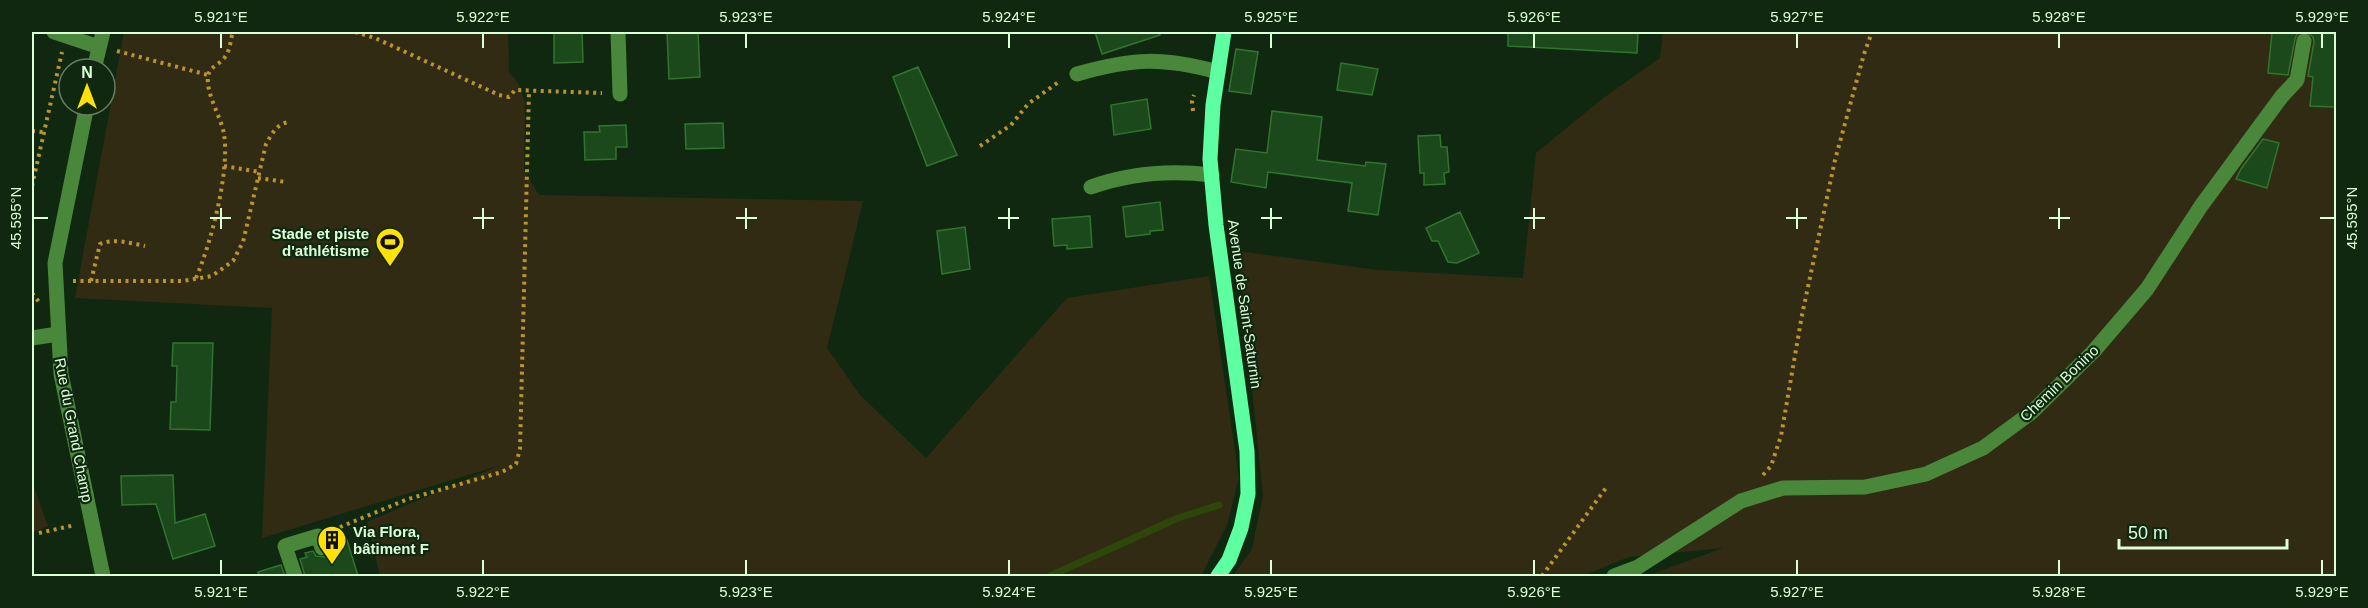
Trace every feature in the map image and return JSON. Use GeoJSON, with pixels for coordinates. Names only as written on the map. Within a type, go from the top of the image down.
{"type":"FeatureCollection","features":[{"type":"Feature","properties":{"kind":"main road","name":"Avenue de Saint-Saturnin"},"geometry":{"type":"LineString","coordinates":[[1218,576],[1229,560],[1241,528],[1248,494],[1246,451],[1216,225],[1210,159],[1213,105],[1224,32]]}},
{"type":"Feature","properties":{"kind":"street"},"geometry":{"type":"LineString","coordinates":[[97,57],[102,32]]}},
{"type":"Feature","properties":{"kind":"street"},"geometry":{"type":"LineString","coordinates":[[618,32],[620,94]]}},
{"type":"Feature","properties":{"kind":"street"},"geometry":{"type":"LineString","coordinates":[[60,34],[99,47]]}},
{"type":"Feature","properties":{"kind":"street","name":"Chemin Bonino"},"geometry":{"type":"LineString","coordinates":[[1614,576],[1638,567],[1741,501],[1783,488],[1865,487],[1926,474],[1983,448],[2032,412],[2093,352],[2147,289],[2200,206],[2282,96],[2297,80],[2304,41]]}},
{"type":"Feature","properties":{"kind":"street"},"geometry":{"type":"LineString","coordinates":[[1077,74],[1112,64],[1136,61],[1171,61],[1218,72]]}},
{"type":"Feature","properties":{"kind":"street","name":"Rue du Grand Champ"},"geometry":{"type":"LineString","coordinates":[[84,117],[55,263],[61,374],[103,576]]}},
{"type":"Feature","properties":{"kind":"street"},"geometry":{"type":"LineString","coordinates":[[1091,187],[1141,175],[1168,172],[1212,175]]}},
{"type":"Feature","properties":{"kind":"street"},"geometry":{"type":"LineString","coordinates":[[32,338],[58,334]]}},
{"type":"Feature","properties":{"kind":"street"},"geometry":{"type":"LineString","coordinates":[[296,576],[285,546],[320,542]]}},
{"type":"Feature","properties":{"kind":"path"},"geometry":{"type":"LineString","coordinates":[[196,279],[208,251],[226,151],[224,131],[208,89],[208,75],[214,65],[224,60],[231,48],[233,32]]}},
{"type":"Feature","properties":{"kind":"path"},"geometry":{"type":"LineString","coordinates":[[355,32],[375,38],[499,95],[509,97],[516,90],[620,94]]}},
{"type":"Feature","properties":{"kind":"path"},"geometry":{"type":"LineString","coordinates":[[1741,501],[1771,466],[1780,436],[1802,315],[1835,160],[1872,32]]}},
{"type":"Feature","properties":{"kind":"path"},"geometry":{"type":"LineString","coordinates":[[32,186],[60,34]]}},
{"type":"Feature","properties":{"kind":"path"},"geometry":{"type":"LineString","coordinates":[[99,47],[208,75]]}},
{"type":"Feature","properties":{"kind":"path"},"geometry":{"type":"LineString","coordinates":[[980,147],[1011,125],[1028,104],[1062,80],[1077,74]]}},
{"type":"Feature","properties":{"kind":"path"},"geometry":{"type":"LineString","coordinates":[[320,542],[408,499],[502,472],[516,464],[520,449],[529,91]]}},
{"type":"Feature","properties":{"kind":"path"},"geometry":{"type":"LineString","coordinates":[[56,282],[182,281],[212,276],[233,261],[243,242],[266,144],[274,130],[282,123],[289,122]]}},
{"type":"Feature","properties":{"kind":"path"},"geometry":{"type":"LineString","coordinates":[[32,130],[43,132]]}},
{"type":"Feature","properties":{"kind":"path"},"geometry":{"type":"LineString","coordinates":[[224,166],[259,172]]}},
{"type":"Feature","properties":{"kind":"path"},"geometry":{"type":"LineString","coordinates":[[258,178],[286,182]]}},
{"type":"Feature","properties":{"kind":"path"},"geometry":{"type":"LineString","coordinates":[[91,281],[100,244],[117,241],[145,246]]}},
{"type":"Feature","properties":{"kind":"path"},"geometry":{"type":"LineString","coordinates":[[1542,576],[1608,485]]}},
{"type":"Feature","properties":{"kind":"path"},"geometry":{"type":"LineString","coordinates":[[39,533],[75,525]]}},
{"type":"Feature","properties":{"kind":"shaded area"},"geometry":{"type":"Polygon","coordinates":[[[124,32],[508,32],[509,72],[518,83],[525,102],[524,171],[539,195],[863,201],[827,348],[860,395],[926,458],[1067,298],[1209,276],[1239,478],[1227,525],[1201,576],[380,576],[367,522],[501,465],[262,538],[272,308],[75,298],[108,117],[117,117],[117,70],[124,32]]]}},
{"type":"Feature","properties":{"kind":"shaded area"},"geometry":{"type":"Polygon","coordinates":[[[1663,32],[2336,32],[2336,576],[1647,576],[1723,548],[1629,557],[1582,576],[1233,576],[1252,549],[1263,496],[1238,251],[1377,270],[1523,278],[1536,153],[1602,99],[1660,58],[1663,32]]]}},
{"type":"Feature","properties":{"kind":"shaded area"},"geometry":{"type":"Polygon","coordinates":[[[32,482],[48,526],[32,533],[32,482]]]}},
{"type":"Feature","properties":{"kind":"building"},"geometry":{"type":"Polygon","coordinates":[[[554,32],[582,32],[583,62],[554,63],[554,32]]]}},
{"type":"Feature","properties":{"kind":"building"},"geometry":{"type":"Polygon","coordinates":[[[667,32],[698,32],[700,77],[669,79],[667,32]]]}},
{"type":"Feature","properties":{"kind":"building"},"geometry":{"type":"Polygon","coordinates":[[[1095,32],[1159,32],[1160,35],[1102,54],[1095,32]]]}},
{"type":"Feature","properties":{"kind":"building"},"geometry":{"type":"Polygon","coordinates":[[[1508,32],[1638,32],[1637,53],[1508,46],[1508,32]]]}},
{"type":"Feature","properties":{"kind":"building"},"geometry":{"type":"Polygon","coordinates":[[[2272,32],[2304,32],[2297,34],[2295,39],[2288,75],[2268,73],[2272,32]]]}},
{"type":"Feature","properties":{"kind":"building"},"geometry":{"type":"Polygon","coordinates":[[[2306,32],[2337,32],[2337,105],[2334,107],[2310,106],[2313,77],[2308,76],[2314,42],[2313,37],[2306,32]]]}},
{"type":"Feature","properties":{"kind":"building"},"geometry":{"type":"Polygon","coordinates":[[[1236,49],[1258,52],[1251,94],[1229,91],[1236,49]]]}},
{"type":"Feature","properties":{"kind":"building"},"geometry":{"type":"Polygon","coordinates":[[[1341,63],[1378,69],[1372,95],[1337,90],[1341,63]]]}},
{"type":"Feature","properties":{"kind":"building"},"geometry":{"type":"Polygon","coordinates":[[[918,67],[957,155],[927,166],[893,77],[918,67]]]}},
{"type":"Feature","properties":{"kind":"building"},"geometry":{"type":"Polygon","coordinates":[[[1147,99],[1151,129],[1114,135],[1111,105],[1147,99]]]}},
{"type":"Feature","properties":{"kind":"building"},"geometry":{"type":"Polygon","coordinates":[[[1272,111],[1322,117],[1317,160],[1365,166],[1366,162],[1386,164],[1378,215],[1348,211],[1352,183],[1268,172],[1266,188],[1231,182],[1236,149],[1267,153],[1272,111]]]}},
{"type":"Feature","properties":{"kind":"building"},"geometry":{"type":"Polygon","coordinates":[[[723,123],[724,148],[686,149],[685,124],[723,123]]]}},
{"type":"Feature","properties":{"kind":"building"},"geometry":{"type":"Polygon","coordinates":[[[626,125],[627,147],[616,147],[616,159],[585,160],[584,132],[600,132],[599,126],[626,125]]]}},
{"type":"Feature","properties":{"kind":"building"},"geometry":{"type":"Polygon","coordinates":[[[1440,135],[1441,147],[1447,147],[1449,172],[1444,173],[1445,184],[1424,185],[1424,173],[1420,173],[1418,136],[1440,135]]]}},
{"type":"Feature","properties":{"kind":"building"},"geometry":{"type":"Polygon","coordinates":[[[2263,139],[2279,143],[2267,188],[2236,179],[2263,139]]]}},
{"type":"Feature","properties":{"kind":"building"},"geometry":{"type":"Polygon","coordinates":[[[1160,202],[1163,230],[1126,237],[1123,207],[1160,202]]]}},
{"type":"Feature","properties":{"kind":"building"},"geometry":{"type":"Polygon","coordinates":[[[1460,212],[1479,253],[1457,263],[1448,262],[1438,241],[1432,241],[1426,228],[1460,212]]]}},
{"type":"Feature","properties":{"kind":"building"},"geometry":{"type":"Polygon","coordinates":[[[1090,216],[1092,247],[1067,249],[1067,245],[1054,246],[1052,219],[1090,216]]]}},
{"type":"Feature","properties":{"kind":"building"},"geometry":{"type":"Polygon","coordinates":[[[965,227],[970,269],[942,274],[937,231],[965,227]]]}},
{"type":"Feature","properties":{"kind":"building"},"geometry":{"type":"Polygon","coordinates":[[[173,343],[213,343],[210,430],[170,429],[171,402],[176,402],[177,366],[172,366],[173,343]]]}},
{"type":"Feature","properties":{"kind":"building"},"geometry":{"type":"Polygon","coordinates":[[[173,475],[175,523],[205,514],[215,546],[173,559],[156,504],[122,505],[121,476],[173,475]]]}},
{"type":"Feature","properties":{"kind":"building","name":"Via Flora, bâtiment F"},"geometry":{"type":"Polygon","coordinates":[[[347,540],[358,576],[305,576],[300,559],[307,557],[305,553],[313,551],[316,556],[325,557],[330,554],[331,545],[347,540]]]}},
{"type":"Feature","properties":{"kind":"building"},"geometry":{"type":"Polygon","coordinates":[[[281,565],[285,576],[259,576],[258,572],[281,565]]]}},
{"type":"Feature","properties":{"kind":"waterway"},"geometry":{"type":"LineString","coordinates":[[1050,576],[1178,518],[1219,505]]}},
{"type":"Feature","properties":{"kind":"place","name":"Stade et piste d'athlétisme"},"geometry":{"type":"Point","coordinates":[390,268]}},
{"type":"Feature","properties":{"kind":"place","name":"Via Flora, bâtiment F"},"geometry":{"type":"Point","coordinates":[332,566]}}]}
